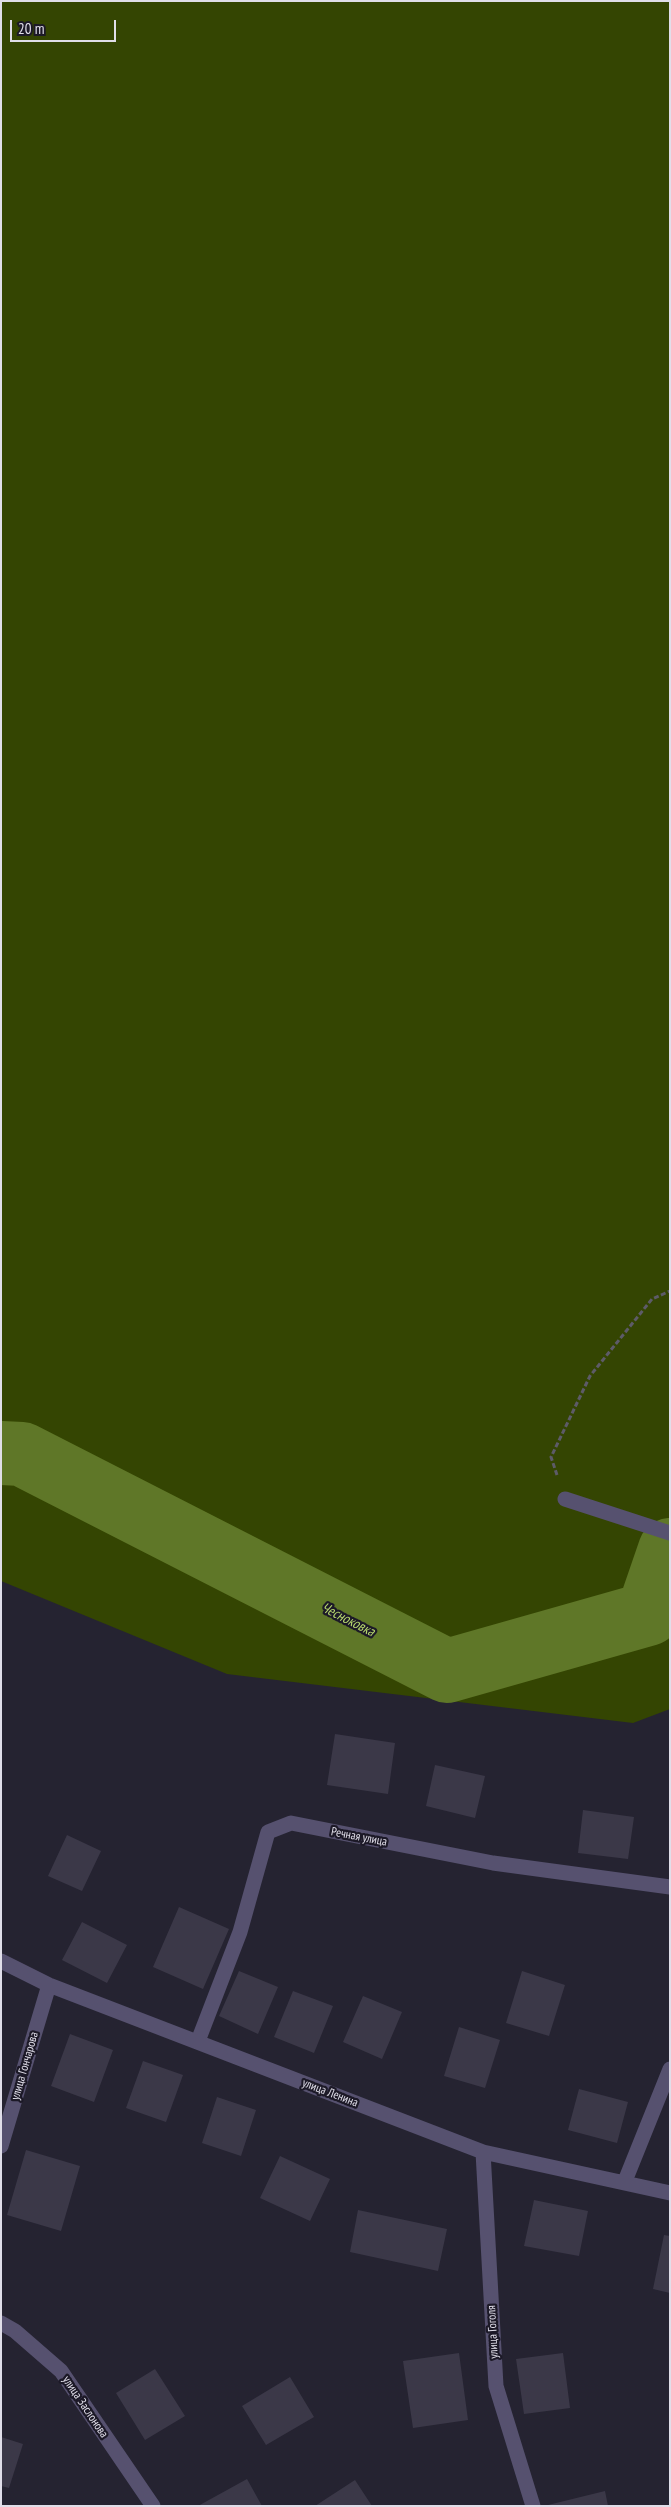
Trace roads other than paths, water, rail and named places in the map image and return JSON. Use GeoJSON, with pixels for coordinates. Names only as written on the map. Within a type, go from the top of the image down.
{"type":"FeatureCollection","features":[{"type":"Feature","properties":{"kind":"street"},"geometry":{"type":"LineString","coordinates":[[564,1499],[670,1533]]}},
{"type":"Feature","properties":{"kind":"street","name":"Речная улица"},"geometry":{"type":"LineString","coordinates":[[198,2041],[240,1932],[268,1832],[291,1823],[493,1862],[670,1887]]}},
{"type":"Feature","properties":{"kind":"street","name":"улица Ленина"},"geometry":{"type":"LineString","coordinates":[[1,1961],[48,1985],[483,2152],[625,2181],[670,2193]]}},
{"type":"Feature","properties":{"kind":"street","name":"улица Гончарова"},"geometry":{"type":"LineString","coordinates":[[1,2146],[48,1985]]}},
{"type":"Feature","properties":{"kind":"street"},"geometry":{"type":"LineString","coordinates":[[625,2181],[670,2069]]}},
{"type":"Feature","properties":{"kind":"street","name":"улица Гоголя"},"geometry":{"type":"LineString","coordinates":[[483,2152],[496,2386],[533,2506]]}},
{"type":"Feature","properties":{"kind":"street","name":"улица Заслонова"},"geometry":{"type":"LineString","coordinates":[[1,2323],[15,2331],[61,2371],[153,2506]]}},
{"type":"Feature","properties":{"kind":"waterway","name":"Чесноковка"},"geometry":{"type":"LineString","coordinates":[[1,1453],[22,1454],[447,1671],[648,1614],[670,1550]]}}]}
